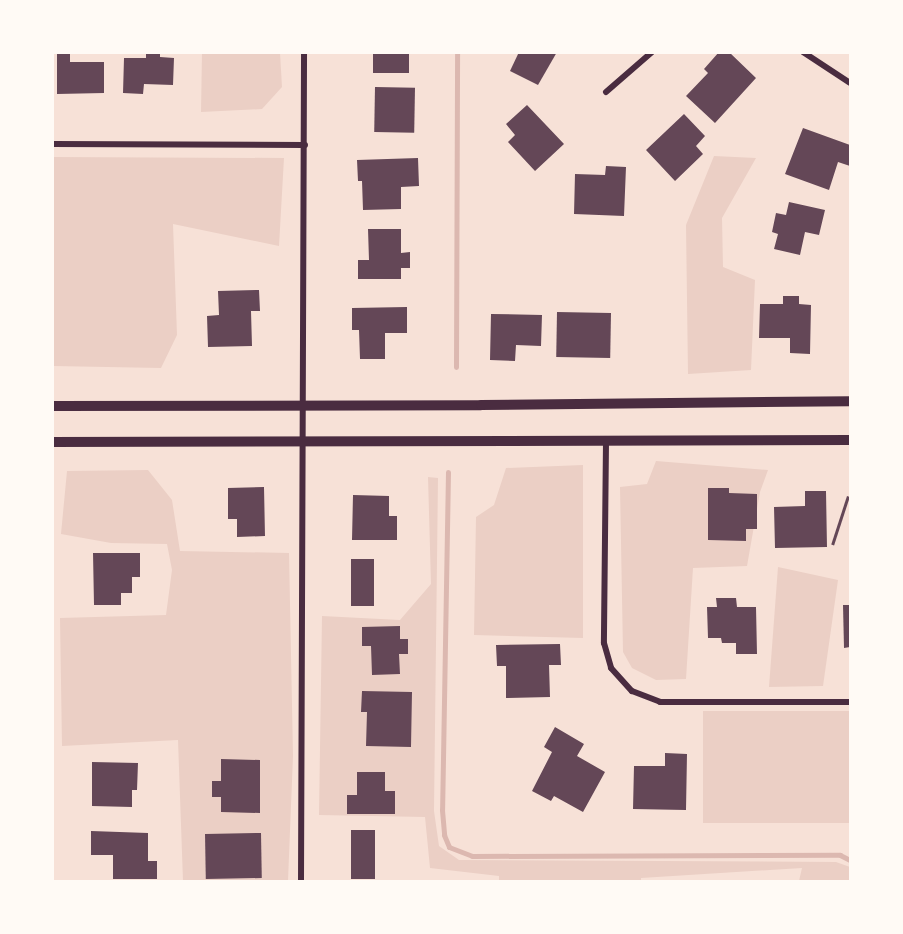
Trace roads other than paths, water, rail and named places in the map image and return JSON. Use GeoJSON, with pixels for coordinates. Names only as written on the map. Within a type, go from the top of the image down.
{"type":"FeatureCollection","features":[{"type":"Feature","properties":{"kind":"street"},"geometry":{"type":"LineString","coordinates":[[301,882],[304,52]]}},
{"type":"Feature","properties":{"kind":"street"},"geometry":{"type":"LineString","coordinates":[[606,92],[652,52]]}},
{"type":"Feature","properties":{"kind":"street"},"geometry":{"type":"LineString","coordinates":[[803,52],[850,83]]}},
{"type":"Feature","properties":{"kind":"street"},"geometry":{"type":"LineString","coordinates":[[52,144],[305,145]]}},
{"type":"Feature","properties":{"kind":"street"},"geometry":{"type":"LineString","coordinates":[[52,406],[304,406],[850,400]]}},
{"type":"Feature","properties":{"kind":"street"},"geometry":{"type":"LineString","coordinates":[[52,442],[850,440]]}},
{"type":"Feature","properties":{"kind":"street"},"geometry":{"type":"LineString","coordinates":[[606,442],[604,643],[610,668],[632,691],[660,702],[850,702]]}},
{"type":"Feature","properties":{"kind":"waterway"},"geometry":{"type":"LineString","coordinates":[[456,367],[457,52]]}},
{"type":"Feature","properties":{"kind":"waterway"},"geometry":{"type":"LineString","coordinates":[[448,472],[442,810],[444,835],[449,847],[472,856],[840,855],[850,860]]}}]}
